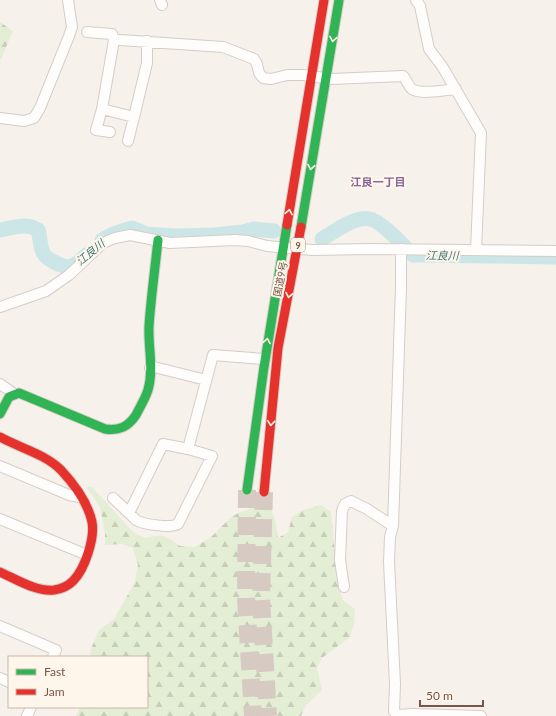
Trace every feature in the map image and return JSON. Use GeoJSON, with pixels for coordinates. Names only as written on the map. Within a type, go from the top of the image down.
{"type":"FeatureCollection","features":[{"type":"Feature","properties":{"kind":"main road","name":"国道9号"},"geometry":{"type":"LineString","coordinates":[[247,490],[264,359],[313,77],[324,0]]}},
{"type":"Feature","properties":{"kind":"main road","name":"国道9号"},"geometry":{"type":"LineString","coordinates":[[264,492],[278,348],[297,248],[338,0]]}},
{"type":"Feature","properties":{"kind":"main road"},"geometry":{"type":"LineString","coordinates":[[0,414],[8,398],[13,393],[19,393],[105,429],[117,430],[129,425],[145,398],[149,386],[149,330],[158,240]]}},
{"type":"Feature","properties":{"kind":"main road"},"geometry":{"type":"LineString","coordinates":[[0,437],[42,456],[52,462],[66,476],[88,510],[92,521],[93,534],[91,547],[74,580],[64,587],[52,590],[41,589],[0,572]]}},
{"type":"Feature","properties":{"kind":"street"},"geometry":{"type":"LineString","coordinates":[[0,118],[24,122],[34,118],[40,108],[72,26],[68,0]]}},
{"type":"Feature","properties":{"kind":"street"},"geometry":{"type":"LineString","coordinates":[[416,0],[420,6],[430,50],[442,66],[481,133],[476,250]]}},
{"type":"Feature","properties":{"kind":"street"},"geometry":{"type":"LineString","coordinates":[[87,32],[112,34],[114,40],[102,109],[96,130],[110,132]]}},
{"type":"Feature","properties":{"kind":"street"},"geometry":{"type":"LineString","coordinates":[[114,40],[223,47],[254,59],[259,73],[263,78],[271,79],[287,75],[326,79],[403,76],[411,89],[417,92],[456,89]]}},
{"type":"Feature","properties":{"kind":"street"},"geometry":{"type":"LineString","coordinates":[[128,141],[147,63],[147,41]]}},
{"type":"Feature","properties":{"kind":"street"},"geometry":{"type":"LineString","coordinates":[[102,109],[134,117]]}},
{"type":"Feature","properties":{"kind":"street"},"geometry":{"type":"LineString","coordinates":[[0,307],[46,291],[69,275],[103,243],[115,238],[130,235],[170,243],[235,240],[248,241],[267,246],[312,250],[401,249],[556,251]]}},
{"type":"Feature","properties":{"kind":"street"},"geometry":{"type":"LineString","coordinates":[[401,249],[393,526],[390,537],[389,562],[395,684],[394,711],[397,715],[481,716]]}},
{"type":"Feature","properties":{"kind":"street"},"geometry":{"type":"LineString","coordinates":[[188,449],[213,355],[264,359]]}},
{"type":"Feature","properties":{"kind":"street"},"geometry":{"type":"LineString","coordinates":[[150,368],[154,367],[206,380]]}},
{"type":"Feature","properties":{"kind":"street"},"geometry":{"type":"LineString","coordinates":[[0,384],[13,393]]}},
{"type":"Feature","properties":{"kind":"street"},"geometry":{"type":"LineString","coordinates":[[113,498],[136,520],[144,523],[174,527],[178,524],[212,456],[188,449],[162,444],[129,513]]}},
{"type":"Feature","properties":{"kind":"street"},"geometry":{"type":"LineString","coordinates":[[0,466],[69,495],[80,497]]}},
{"type":"Feature","properties":{"kind":"street"},"geometry":{"type":"LineString","coordinates":[[344,587],[340,560],[342,511],[345,504],[351,501],[367,509],[393,526]]}},
{"type":"Feature","properties":{"kind":"street"},"geometry":{"type":"LineString","coordinates":[[0,519],[87,555]]}},
{"type":"Feature","properties":{"kind":"street"},"geometry":{"type":"LineString","coordinates":[[0,626],[56,650],[53,656]]}},
{"type":"Feature","properties":{"kind":"green space"},"geometry":{"type":"Polygon","coordinates":[[[0,22],[13,31],[1,59],[0,59],[0,22]]]}},
{"type":"Feature","properties":{"kind":"green space"},"geometry":{"type":"Polygon","coordinates":[[[86,487],[92,487],[133,532],[145,538],[161,535],[180,546],[195,547],[211,537],[229,519],[238,513],[258,506],[272,511],[276,523],[278,538],[288,532],[292,517],[303,510],[321,505],[331,512],[338,583],[343,600],[355,609],[354,623],[350,637],[322,658],[317,668],[322,690],[306,705],[301,716],[76,716],[80,708],[148,708],[148,656],[91,656],[90,651],[99,630],[114,619],[134,584],[138,565],[133,548],[122,544],[105,545],[105,533],[100,507],[86,487]]]}},
{"type":"Feature","properties":{"kind":"waterway","name":"江良川"},"geometry":{"type":"LineString","coordinates":[[322,239],[352,222],[370,219],[386,229],[413,255],[556,257]]}},
{"type":"Feature","properties":{"kind":"waterway","name":"江良川"},"geometry":{"type":"LineString","coordinates":[[0,230],[24,226],[29,226],[38,230],[41,248],[47,258],[64,266],[68,267],[74,265],[86,255]]}},
{"type":"Feature","properties":{"kind":"waterway","name":"江良川"},"geometry":{"type":"LineString","coordinates":[[102,240],[113,234],[132,228],[146,234],[176,236],[214,235],[243,232],[254,229],[274,231]]}},
{"type":"Feature","properties":{"kind":"tunnel"},"geometry":{"type":"LineString","coordinates":[[247,490],[246,598],[253,716]]}},
{"type":"Feature","properties":{"kind":"tunnel"},"geometry":{"type":"LineString","coordinates":[[264,492],[261,599],[268,716]]}},
{"type":"Feature","properties":{"kind":"traffic: fast"},"geometry":{"type":"LineString","coordinates":[[301,227],[339,0]]}},
{"type":"Feature","properties":{"kind":"traffic: fast"},"geometry":{"type":"LineString","coordinates":[[247,490],[264,367],[287,225]]}},
{"type":"Feature","properties":{"kind":"traffic: fast"},"geometry":{"type":"LineString","coordinates":[[0,414],[9,397],[19,393],[105,429],[119,429],[130,423],[145,397],[150,382],[151,366],[149,326],[158,240]]}},
{"type":"Feature","properties":{"kind":"traffic: jam"},"geometry":{"type":"LineString","coordinates":[[287,225],[324,0]]}},
{"type":"Feature","properties":{"kind":"traffic: jam"},"geometry":{"type":"LineString","coordinates":[[264,492],[278,348],[301,227]]}},
{"type":"Feature","properties":{"kind":"traffic: jam"},"geometry":{"type":"LineString","coordinates":[[0,437],[40,455],[55,464],[71,481],[84,501],[90,515],[93,529],[85,561],[73,581],[64,587],[54,590],[40,589],[0,572]]}},
{"type":"Feature","properties":{"kind":"district","name":"江良一丁目"},"geometry":{"type":"Point","coordinates":[378,181]}}]}
